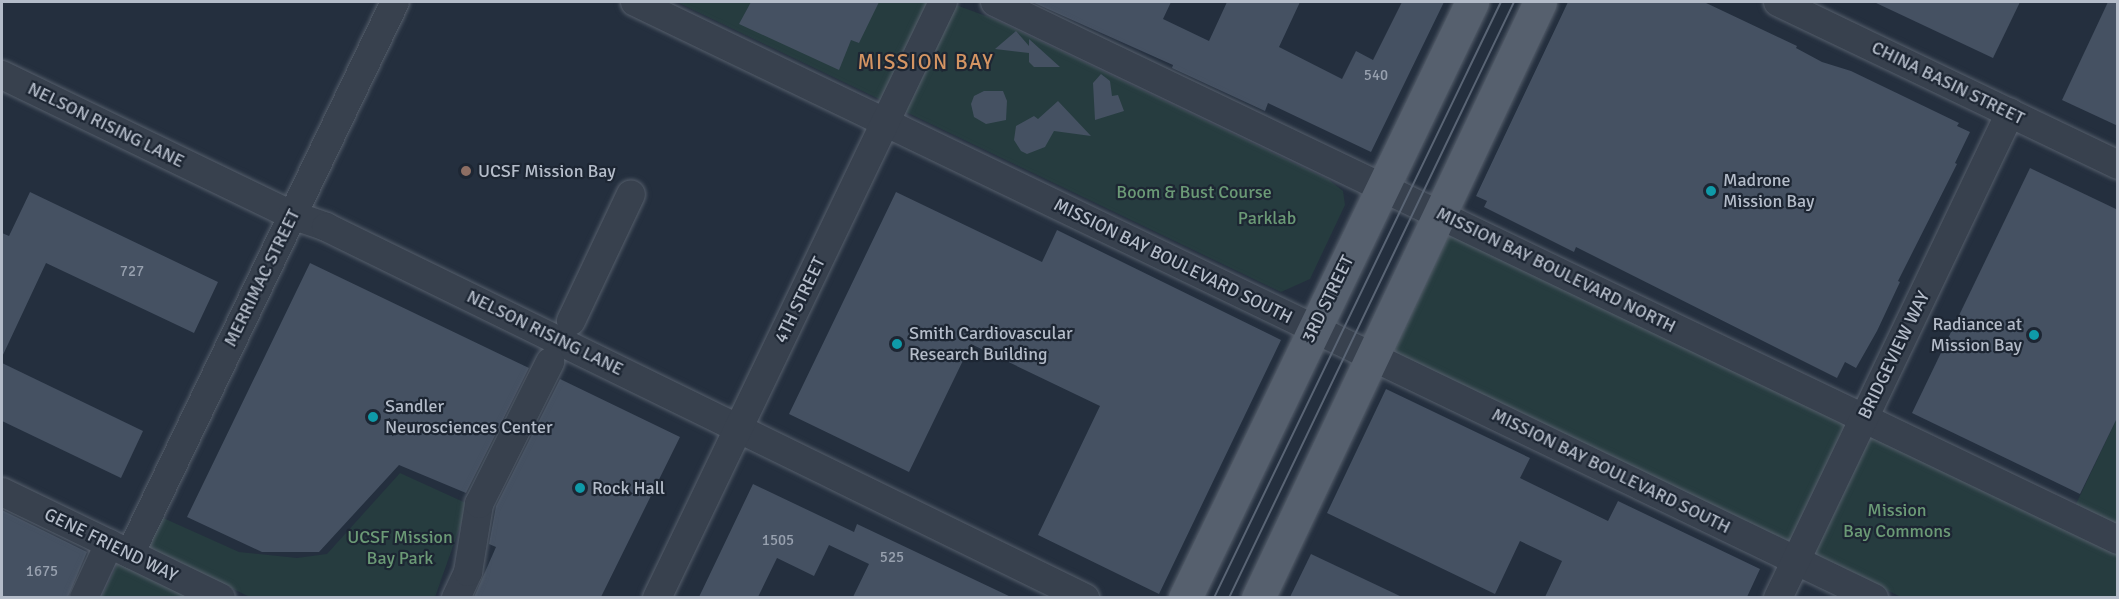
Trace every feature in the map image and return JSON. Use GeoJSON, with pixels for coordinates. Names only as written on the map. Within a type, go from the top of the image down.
{"type":"FeatureCollection","features":[{"type":"Feature","properties":{"kind":"main road","name":"3RD STREET"},"geometry":{"type":"LineString","coordinates":[[1185,597],[1472,2]]}},
{"type":"Feature","properties":{"kind":"main road"},"geometry":{"type":"LineString","coordinates":[[1258,597],[1540,2]]}},
{"type":"Feature","properties":{"kind":"street","name":"MERRIMAC STREET"},"geometry":{"type":"LineString","coordinates":[[84,597],[120,549],[292,215],[395,2]]}},
{"type":"Feature","properties":{"kind":"street","name":"MISSION BAY BOULEVARD SOUTH"},"geometry":{"type":"LineString","coordinates":[[635,2],[1874,597]]}},
{"type":"Feature","properties":{"kind":"street","name":"4TH STREET"},"geometry":{"type":"LineString","coordinates":[[657,597],[943,2]]}},
{"type":"Feature","properties":{"kind":"street","name":"MISSION BAY BOULEVARD NORTH"},"geometry":{"type":"LineString","coordinates":[[995,2],[2118,540]]}},
{"type":"Feature","properties":{"kind":"street","name":"CHINA BASIN STREET"},"geometry":{"type":"LineString","coordinates":[[1778,2],[2118,165]]}},
{"type":"Feature","properties":{"kind":"street","name":"NELSON RISING LANE"},"geometry":{"type":"LineString","coordinates":[[2,75],[292,215],[326,227],[1085,597]]}},
{"type":"Feature","properties":{"kind":"street","name":"BRIDGEVIEW WAY"},"geometry":{"type":"LineString","coordinates":[[1778,597],[2010,113]]}},
{"type":"Feature","properties":{"kind":"street"},"geometry":{"type":"LineString","coordinates":[[571,321],[631,194]]}},
{"type":"Feature","properties":{"kind":"street"},"geometry":{"type":"LineString","coordinates":[[456,597],[468,572],[479,504],[550,362]]}},
{"type":"Feature","properties":{"kind":"street","name":"GENE FRIEND WAY"},"geometry":{"type":"LineString","coordinates":[[2,492],[221,597]]}},
{"type":"Feature","properties":{"kind":"green space","name":"Parklab"},"geometry":{"type":"Polygon","coordinates":[[[677,2],[948,2],[994,19],[1329,180],[1343,191],[1345,205],[1310,279],[1281,292],[677,2]]]}},
{"type":"Feature","properties":{"kind":"green space","name":"Mission Bay Commons"},"geometry":{"type":"Polygon","coordinates":[[[1447,232],[2117,552],[2117,597],[1901,597],[1389,351],[1447,232]]]}},
{"type":"Feature","properties":{"kind":"green space"},"geometry":{"type":"Polygon","coordinates":[[[2117,418],[2117,526],[2075,506],[2117,418]]]}},
{"type":"Feature","properties":{"kind":"green space","name":"UCSF Mission Bay Park"},"geometry":{"type":"Polygon","coordinates":[[[400,473],[468,504],[435,597],[250,597],[147,548],[161,517],[239,552],[297,558],[327,554],[400,473]]]}},
{"type":"Feature","properties":{"kind":"green space"},"geometry":{"type":"Polygon","coordinates":[[[118,563],[190,598],[101,598],[118,563]]]}},
{"type":"Feature","properties":{"kind":"building"},"geometry":{"type":"Polygon","coordinates":[[[751,2],[879,2],[859,43],[851,40],[839,70],[739,24],[751,2]]]}},
{"type":"Feature","properties":{"kind":"building"},"geometry":{"type":"Polygon","coordinates":[[[1032,2],[1171,2],[1163,19],[1209,41],[1227,2],[1300,2],[1279,47],[1342,79],[1356,51],[1373,60],[1402,2],[1444,2],[1371,152],[1268,103],[1265,111],[1172,68],[1173,65],[1032,2]]]}},
{"type":"Feature","properties":{"kind":"building","name":"Madrone Mission Bay"},"geometry":{"type":"Polygon","coordinates":[[[1568,2],[1704,2],[1797,46],[1796,48],[1822,62],[1851,71],[1959,123],[1957,126],[1970,132],[1955,163],[1957,164],[1898,281],[1900,282],[1877,331],[1856,368],[1845,362],[1837,378],[1576,247],[1574,252],[1484,207],[1487,201],[1476,196],[1568,2]]]}},
{"type":"Feature","properties":{"kind":"building"},"geometry":{"type":"Polygon","coordinates":[[[1874,2],[2020,2],[1993,58],[1874,2]]]}},
{"type":"Feature","properties":{"kind":"building"},"geometry":{"type":"Polygon","coordinates":[[[2108,2],[2118,2],[2118,126],[2062,100],[2108,2]]]}},
{"type":"Feature","properties":{"kind":"building"},"geometry":{"type":"Polygon","coordinates":[[[1016,31],[1029,46],[1029,39],[1060,67],[1034,67],[1029,62],[1029,53],[995,49],[1016,31]]]}},
{"type":"Feature","properties":{"kind":"building"},"geometry":{"type":"Polygon","coordinates":[[[1101,74],[1110,81],[1112,96],[1118,95],[1124,111],[1095,120],[1093,83],[1101,74]]]}},
{"type":"Feature","properties":{"kind":"building"},"geometry":{"type":"Polygon","coordinates":[[[984,91],[1003,91],[1007,101],[1006,120],[986,124],[974,117],[971,104],[974,96],[984,91]]]}},
{"type":"Feature","properties":{"kind":"building"},"geometry":{"type":"Polygon","coordinates":[[[1058,101],[1091,136],[1054,131],[1045,147],[1027,154],[1021,151],[1014,140],[1016,126],[1034,116],[1038,119],[1058,101]]]}},
{"type":"Feature","properties":{"kind":"building","name":"Radiance at Mission Bay"},"geometry":{"type":"Polygon","coordinates":[[[2030,168],[2118,210],[2118,416],[2080,494],[1912,413],[2030,168]]]}},
{"type":"Feature","properties":{"kind":"building"},"geometry":{"type":"Polygon","coordinates":[[[30,192],[218,282],[194,333],[46,263],[2,357],[2,233],[9,236],[30,192]]]}},
{"type":"Feature","properties":{"kind":"building"},"geometry":{"type":"Polygon","coordinates":[[[896,192],[1042,262],[1057,230],[1281,340],[1159,594],[1038,535],[1100,406],[971,344],[909,472],[789,414],[896,192]]]}},
{"type":"Feature","properties":{"kind":"building","name":"Sandler Neurosciences Center"},"geometry":{"type":"Polygon","coordinates":[[[310,263],[529,368],[466,493],[399,465],[319,552],[262,552],[187,517],[310,263]]]}},
{"type":"Feature","properties":{"kind":"building"},"geometry":{"type":"Polygon","coordinates":[[[2,363],[143,431],[121,478],[2,421],[2,363]]]}},
{"type":"Feature","properties":{"kind":"building","name":"Rock Hall"},"geometry":{"type":"Polygon","coordinates":[[[560,379],[680,437],[601,597],[474,597],[496,547],[489,544],[496,506],[560,379]]]}},
{"type":"Feature","properties":{"kind":"building"},"geometry":{"type":"Polygon","coordinates":[[[1386,389],[1530,458],[1520,478],[1608,521],[1618,501],[1760,569],[1747,597],[1545,597],[1562,561],[1520,541],[1495,594],[1327,513],[1386,389]]]}},
{"type":"Feature","properties":{"kind":"building"},"geometry":{"type":"Polygon","coordinates":[[[753,484],[854,532],[857,524],[1011,597],[853,597],[869,564],[829,545],[814,576],[777,558],[758,597],[699,597],[753,484]]]}},
{"type":"Feature","properties":{"kind":"building"},"geometry":{"type":"Polygon","coordinates":[[[2,510],[87,552],[68,597],[2,597],[2,510]]]}},
{"type":"Feature","properties":{"kind":"building"},"geometry":{"type":"Polygon","coordinates":[[[1311,554],[1402,597],[1290,597],[1311,554]]]}},
{"type":"Feature","properties":{"kind":"tram line"},"geometry":{"type":"LineString","coordinates":[[1214,598],[1501,2]]}},
{"type":"Feature","properties":{"kind":"tram line"},"geometry":{"type":"LineString","coordinates":[[1229,598],[1514,2]]}},
{"type":"Feature","properties":{"kind":"place","name":"UCSF Mission Bay"},"geometry":{"type":"Point","coordinates":[466,171]}},
{"type":"Feature","properties":{"kind":"place","name":"Madrone Mission Bay"},"geometry":{"type":"Point","coordinates":[1711,191]}},
{"type":"Feature","properties":{"kind":"place","name":"Radiance at Mission Bay"},"geometry":{"type":"Point","coordinates":[2034,335]}},
{"type":"Feature","properties":{"kind":"place","name":"Smith Cardiovascular Research Building"},"geometry":{"type":"Point","coordinates":[897,344]}},
{"type":"Feature","properties":{"kind":"place","name":"Sandler Neurosciences Center"},"geometry":{"type":"Point","coordinates":[373,417]}},
{"type":"Feature","properties":{"kind":"place","name":"Rock Hall"},"geometry":{"type":"Point","coordinates":[580,488]}},
{"type":"Feature","properties":{"kind":"district","name":"MISSION BAY"},"geometry":{"type":"Point","coordinates":[926,62]}},
{"type":"Feature","properties":{"kind":"park label","name":"Boom & Bust Course"},"geometry":{"type":"Point","coordinates":[1194,192]}}]}
